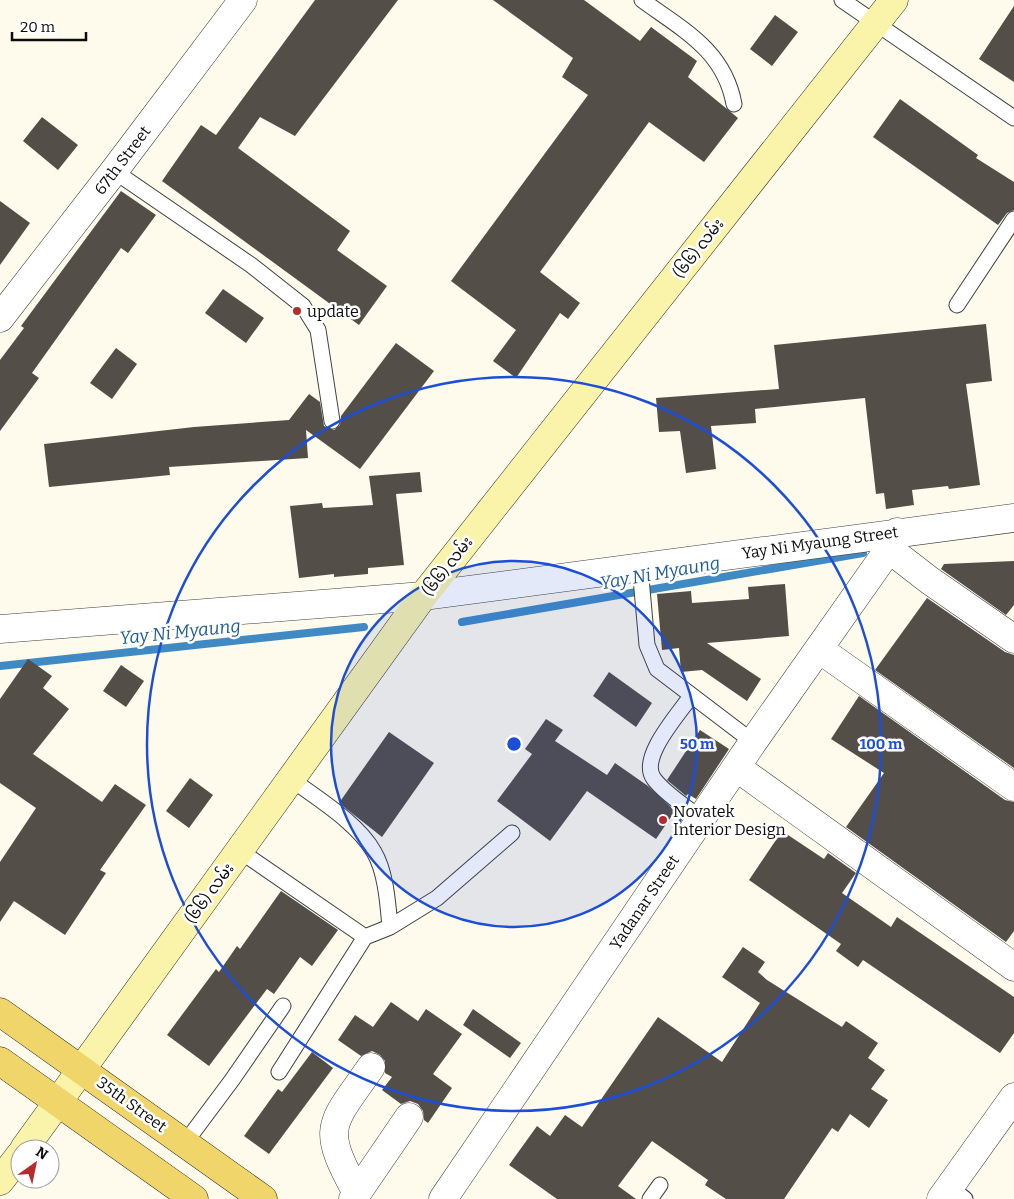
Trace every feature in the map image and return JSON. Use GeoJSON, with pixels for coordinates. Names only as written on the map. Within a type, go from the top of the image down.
{"type":"FeatureCollection","features":[{"type":"Feature","properties":{"kind":"main road","name":"35th Street"},"geometry":{"type":"LineString","coordinates":[[0,1012],[83,1069],[263,1199]]}},
{"type":"Feature","properties":{"kind":"main road"},"geometry":{"type":"LineString","coordinates":[[0,1061],[194,1199]]}},
{"type":"Feature","properties":{"kind":"street","name":"67th Street"},"geometry":{"type":"LineString","coordinates":[[0,318],[114,171],[242,0]]}},
{"type":"Feature","properties":{"kind":"street","name":"(၆၆) လမ်း"},"geometry":{"type":"LineString","coordinates":[[32,1139],[423,596],[894,0]]}},
{"type":"Feature","properties":{"kind":"street","name":"Yay Ni Myaung Street"},"geometry":{"type":"LineString","coordinates":[[0,629],[423,596],[640,567],[893,540],[1014,518]]}},
{"type":"Feature","properties":{"kind":"street"},"geometry":{"type":"LineString","coordinates":[[893,540],[929,580],[1014,639]]}},
{"type":"Feature","properties":{"kind":"street","name":"Yadanar Street"},"geometry":{"type":"LineString","coordinates":[[443,1199],[753,742],[819,650],[893,540]]}},
{"type":"Feature","properties":{"kind":"street"},"geometry":{"type":"LineString","coordinates":[[819,650],[1014,787]]}},
{"type":"Feature","properties":{"kind":"street"},"geometry":{"type":"LineString","coordinates":[[736,768],[1014,967]]}},
{"type":"Feature","properties":{"kind":"street"},"geometry":{"type":"LineString","coordinates":[[355,1196],[334,1142],[333,1130],[337,1117],[371,1067]]}},
{"type":"Feature","properties":{"kind":"street"},"geometry":{"type":"LineString","coordinates":[[952,1195],[1014,1098]]}},
{"type":"Feature","properties":{"kind":"street"},"geometry":{"type":"LineString","coordinates":[[355,1196],[409,1117]]}},
{"type":"Feature","properties":{"kind":"street"},"geometry":{"type":"LineString","coordinates":[[0,1181],[10,1168]]}},
{"type":"Feature","properties":{"kind":"lane"},"geometry":{"type":"LineString","coordinates":[[642,0],[697,40],[719,63],[730,83],[734,104]]}},
{"type":"Feature","properties":{"kind":"lane"},"geometry":{"type":"LineString","coordinates":[[842,0],[1014,118]]}},
{"type":"Feature","properties":{"kind":"lane"},"geometry":{"type":"LineString","coordinates":[[114,171],[252,265],[304,306],[318,330],[332,421]]}},
{"type":"Feature","properties":{"kind":"lane"},"geometry":{"type":"LineString","coordinates":[[958,305],[1014,219]]}},
{"type":"Feature","properties":{"kind":"lane"},"geometry":{"type":"LineString","coordinates":[[640,567],[647,645],[650,657],[657,669],[753,742]]}},
{"type":"Feature","properties":{"kind":"lane"},"geometry":{"type":"LineString","coordinates":[[691,696],[652,754],[650,766],[653,778],[701,819]]}},
{"type":"Feature","properties":{"kind":"lane"},"geometry":{"type":"LineString","coordinates":[[292,779],[350,824],[374,853],[386,893],[390,927]]}},
{"type":"Feature","properties":{"kind":"lane"},"geometry":{"type":"LineString","coordinates":[[279,1072],[365,937],[390,927],[437,898],[512,833]]}},
{"type":"Feature","properties":{"kind":"lane"},"geometry":{"type":"LineString","coordinates":[[240,851],[365,937]]}},
{"type":"Feature","properties":{"kind":"lane"},"geometry":{"type":"LineString","coordinates":[[185,1142],[232,1080],[283,1006]]}},
{"type":"Feature","properties":{"kind":"lane"},"geometry":{"type":"LineString","coordinates":[[650,1199],[660,1185]]}},
{"type":"Feature","properties":{"kind":"building"},"geometry":{"type":"Polygon","coordinates":[[[315,0],[398,0],[295,136],[260,117],[238,148],[350,231],[337,250],[387,286],[359,325],[162,181],[201,125],[216,135],[315,0]]]}},
{"type":"Feature","properties":{"kind":"building"},"geometry":{"type":"Polygon","coordinates":[[[493,0],[584,0],[640,41],[651,27],[697,61],[688,77],[738,118],[704,162],[649,122],[540,272],[580,303],[568,319],[560,313],[516,378],[493,361],[516,330],[451,281],[588,95],[562,77],[573,58],[493,0]]]}},
{"type":"Feature","properties":{"kind":"building"},"geometry":{"type":"Polygon","coordinates":[[[1014,6],[1014,82],[979,59],[1014,6]]]}},
{"type":"Feature","properties":{"kind":"building"},"geometry":{"type":"Polygon","coordinates":[[[775,15],[798,32],[772,66],[750,49],[775,15]]]}},
{"type":"Feature","properties":{"kind":"building"},"geometry":{"type":"Polygon","coordinates":[[[900,99],[978,155],[976,158],[1014,182],[1014,210],[1007,213],[998,225],[873,137],[900,99]]]}},
{"type":"Feature","properties":{"kind":"building"},"geometry":{"type":"Polygon","coordinates":[[[42,117],[78,145],[58,170],[23,141],[42,117]]]}},
{"type":"Feature","properties":{"kind":"building"},"geometry":{"type":"Polygon","coordinates":[[[121,191],[156,215],[128,253],[121,248],[32,373],[39,378],[0,431],[0,360],[24,328],[21,326],[121,191]]]}},
{"type":"Feature","properties":{"kind":"building"},"geometry":{"type":"Polygon","coordinates":[[[0,201],[30,223],[0,265],[0,201]]]}},
{"type":"Feature","properties":{"kind":"building"},"geometry":{"type":"Polygon","coordinates":[[[223,289],[264,318],[246,343],[205,313],[223,289]]]}},
{"type":"Feature","properties":{"kind":"building"},"geometry":{"type":"Polygon","coordinates":[[[986,324],[992,381],[966,384],[980,485],[949,489],[948,486],[912,490],[914,505],[886,509],[884,493],[876,494],[865,398],[755,409],[756,423],[711,426],[716,469],[686,473],[680,431],[659,432],[656,398],[779,389],[774,345],[986,324]]]}},
{"type":"Feature","properties":{"kind":"building"},"geometry":{"type":"Polygon","coordinates":[[[396,343],[434,371],[360,469],[306,430],[308,458],[169,467],[170,475],[49,487],[44,444],[194,427],[289,420],[309,394],[320,402],[324,426],[334,430],[340,425],[341,416],[396,343]]]}},
{"type":"Feature","properties":{"kind":"building"},"geometry":{"type":"Polygon","coordinates":[[[116,348],[137,364],[112,399],[90,383],[116,348]]]}},
{"type":"Feature","properties":{"kind":"building"},"geometry":{"type":"Polygon","coordinates":[[[420,472],[422,492],[396,494],[404,565],[368,568],[368,574],[334,577],[334,574],[299,578],[290,506],[322,503],[323,508],[373,505],[369,476],[420,472]]]}},
{"type":"Feature","properties":{"kind":"building"},"geometry":{"type":"Polygon","coordinates":[[[1014,561],[1014,605],[1006,615],[941,569],[944,564],[1014,561]]]}},
{"type":"Feature","properties":{"kind":"building"},"geometry":{"type":"Polygon","coordinates":[[[785,584],[789,636],[707,643],[761,679],[747,701],[702,670],[681,672],[679,648],[662,650],[657,594],[691,591],[692,603],[749,599],[748,587],[785,584]]]}},
{"type":"Feature","properties":{"kind":"building"},"geometry":{"type":"Polygon","coordinates":[[[927,598],[1005,652],[1014,655],[1014,768],[875,670],[927,598]]]}},
{"type":"Feature","properties":{"kind":"building"},"geometry":{"type":"Polygon","coordinates":[[[28,659],[52,676],[43,688],[69,709],[33,754],[102,802],[115,784],[146,805],[100,870],[106,873],[65,935],[14,901],[0,922],[0,862],[36,808],[0,783],[0,699],[28,659]]]}},
{"type":"Feature","properties":{"kind":"building"},"geometry":{"type":"Polygon","coordinates":[[[121,665],[144,681],[126,707],[103,691],[121,665]]]}},
{"type":"Feature","properties":{"kind":"building"},"geometry":{"type":"Polygon","coordinates":[[[609,672],[652,703],[636,727],[593,696],[609,672]]]}},
{"type":"Feature","properties":{"kind":"building"},"geometry":{"type":"Polygon","coordinates":[[[859,696],[1005,800],[1014,802],[1014,931],[1006,942],[846,827],[884,773],[831,739],[859,696]]]}},
{"type":"Feature","properties":{"kind":"building"},"geometry":{"type":"Polygon","coordinates":[[[546,719],[563,730],[555,741],[607,775],[615,763],[648,786],[675,811],[656,839],[587,791],[550,841],[497,801],[532,754],[525,749],[546,719]]]}},
{"type":"Feature","properties":{"kind":"building"},"geometry":{"type":"Polygon","coordinates":[[[700,730],[729,749],[696,799],[688,794],[686,796],[667,780],[700,730]]]}},
{"type":"Feature","properties":{"kind":"building"},"geometry":{"type":"Polygon","coordinates":[[[389,732],[434,763],[382,837],[339,803],[389,732]]]}},
{"type":"Feature","properties":{"kind":"building"},"geometry":{"type":"Polygon","coordinates":[[[190,778],[213,795],[189,828],[166,811],[190,778]]]}},
{"type":"Feature","properties":{"kind":"building"},"geometry":{"type":"Polygon","coordinates":[[[782,831],[824,859],[828,853],[856,873],[842,893],[891,927],[897,917],[1014,997],[1014,1033],[1000,1053],[863,960],[858,967],[836,951],[841,944],[749,880],[782,831]]]}},
{"type":"Feature","properties":{"kind":"building"},"geometry":{"type":"Polygon","coordinates":[[[281,891],[338,930],[312,966],[300,957],[274,994],[267,989],[209,1066],[167,1035],[216,969],[219,972],[237,946],[240,949],[281,891]]]}},
{"type":"Feature","properties":{"kind":"building"},"geometry":{"type":"Polygon","coordinates":[[[743,947],[765,962],[758,972],[767,980],[842,1027],[846,1021],[878,1043],[868,1058],[885,1070],[871,1089],[888,1100],[869,1128],[850,1114],[838,1132],[832,1128],[784,1199],[726,1199],[705,1185],[708,1180],[652,1141],[618,1186],[636,1199],[557,1199],[509,1165],[537,1126],[550,1136],[565,1115],[582,1127],[658,1017],[722,1062],[760,1003],[722,977],[743,947]]]}},
{"type":"Feature","properties":{"kind":"building"},"geometry":{"type":"Polygon","coordinates":[[[391,1002],[418,1021],[426,1009],[462,1034],[433,1074],[452,1088],[428,1123],[424,1120],[423,1111],[418,1104],[410,1101],[401,1104],[382,1090],[392,1077],[385,1073],[385,1061],[380,1055],[372,1051],[361,1056],[338,1040],[355,1015],[373,1027],[391,1002]]]}},
{"type":"Feature","properties":{"kind":"building"},"geometry":{"type":"Polygon","coordinates":[[[473,1009],[521,1043],[510,1058],[463,1025],[473,1009]]]}},
{"type":"Feature","properties":{"kind":"building"},"geometry":{"type":"Polygon","coordinates":[[[312,1052],[333,1068],[269,1154],[244,1136],[278,1089],[282,1092],[312,1052]]]}},
{"type":"Feature","properties":{"kind":"waterway","name":"Yay Ni Myaung"},"geometry":{"type":"LineString","coordinates":[[462,622],[863,553]]}},
{"type":"Feature","properties":{"kind":"waterway","name":"Yay Ni Myaung"},"geometry":{"type":"LineString","coordinates":[[0,666],[364,627]]}},
{"type":"Feature","properties":{"kind":"place","name":"update"},"geometry":{"type":"Point","coordinates":[297,311]}},
{"type":"Feature","properties":{"kind":"place","name":"Novatek Interior Design"},"geometry":{"type":"Point","coordinates":[663,820]}}]}
